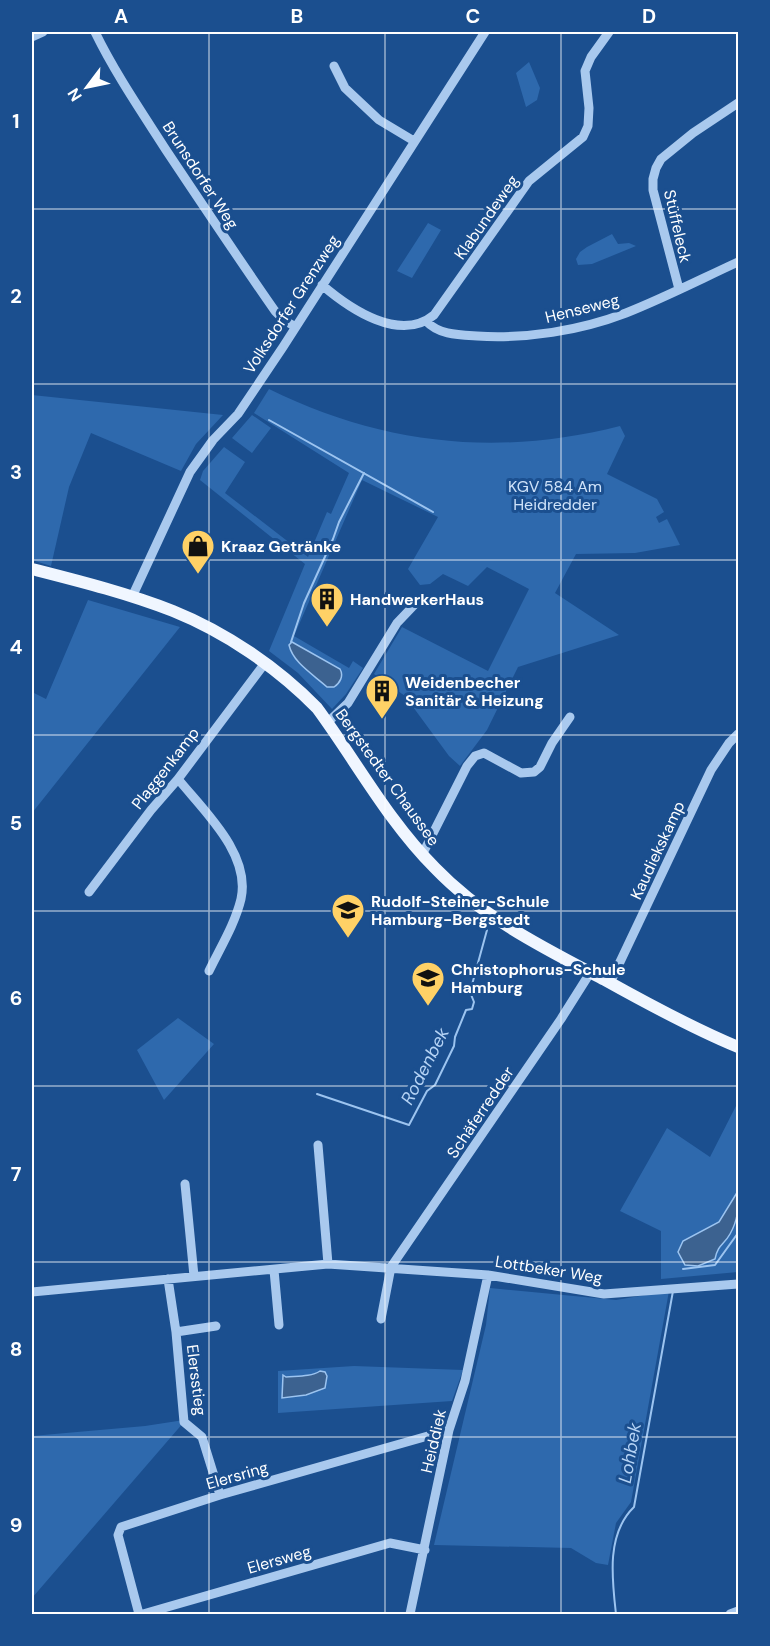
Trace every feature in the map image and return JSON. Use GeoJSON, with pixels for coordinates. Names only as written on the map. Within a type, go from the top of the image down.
{"type":"FeatureCollection","features":[{"type":"Feature","properties":{"kind":"main road","name":"Bergstedter Chaussee"},"geometry":{"type":"LineString","coordinates":[[32,569],[132,597],[179,614],[215,632],[265,663],[306,696],[328,722],[378,796],[422,855],[466,897],[495,919],[590,973],[683,1022],[738,1047]]}},
{"type":"Feature","properties":{"kind":"street"},"geometry":{"type":"LineString","coordinates":[[32,37],[43,32]]}},
{"type":"Feature","properties":{"kind":"street","name":"Brunsdorfer Weg"},"geometry":{"type":"LineString","coordinates":[[95,32],[134,102],[212,220],[275,311],[294,326]]}},
{"type":"Feature","properties":{"kind":"street","name":"Volksdorfer Grenzweg"},"geometry":{"type":"LineString","coordinates":[[132,597],[190,471],[213,440],[238,414],[283,347],[294,326],[484,32]]}},
{"type":"Feature","properties":{"kind":"street","name":"Klabundeweg"},"geometry":{"type":"LineString","coordinates":[[426,321],[439,308],[529,181],[583,137],[588,126],[590,108],[585,71],[591,57],[609,32]]}},
{"type":"Feature","properties":{"kind":"street"},"geometry":{"type":"LineString","coordinates":[[334,66],[345,88],[379,120],[414,141]]}},
{"type":"Feature","properties":{"kind":"street","name":"Stüffeleck"},"geometry":{"type":"LineString","coordinates":[[679,289],[653,190],[656,168],[662,159],[693,133],[738,103]]}},
{"type":"Feature","properties":{"kind":"street","name":"Henseweg"},"geometry":{"type":"LineString","coordinates":[[426,321],[435,330],[461,336],[500,338],[542,334],[604,321],[626,313],[738,262]]}},
{"type":"Feature","properties":{"kind":"street"},"geometry":{"type":"LineString","coordinates":[[322,285],[351,307],[391,324],[408,327],[426,321]]}},
{"type":"Feature","properties":{"kind":"street"},"geometry":{"type":"LineString","coordinates":[[328,722],[348,703],[397,624],[418,601]]}},
{"type":"Feature","properties":{"kind":"street","name":"Plaggenkamp"},"geometry":{"type":"LineString","coordinates":[[89,892],[265,663]]}},
{"type":"Feature","properties":{"kind":"street"},"geometry":{"type":"LineString","coordinates":[[422,855],[467,766],[475,756],[484,753],[521,773],[534,772],[540,767],[552,743],[570,717]]}},
{"type":"Feature","properties":{"kind":"street","name":"Kaudiekskamp"},"geometry":{"type":"LineString","coordinates":[[610,983],[711,770],[729,743],[738,734]]}},
{"type":"Feature","properties":{"kind":"street"},"geometry":{"type":"LineString","coordinates":[[178,779],[228,842],[238,860],[242,879],[242,896],[235,918],[209,971]]}},
{"type":"Feature","properties":{"kind":"street","name":"Schäferredder"},"geometry":{"type":"LineString","coordinates":[[391,1267],[590,973]]}},
{"type":"Feature","properties":{"kind":"street"},"geometry":{"type":"LineString","coordinates":[[318,1145],[328,1264]]}},
{"type":"Feature","properties":{"kind":"street"},"geometry":{"type":"LineString","coordinates":[[185,1184],[194,1276]]}},
{"type":"Feature","properties":{"kind":"street","name":"Lottbeker Weg"},"geometry":{"type":"LineString","coordinates":[[32,1292],[328,1264],[488,1275],[604,1294],[738,1284]]}},
{"type":"Feature","properties":{"kind":"street"},"geometry":{"type":"LineString","coordinates":[[381,1319],[391,1267]]}},
{"type":"Feature","properties":{"kind":"street"},"geometry":{"type":"LineString","coordinates":[[274,1269],[279,1325]]}},
{"type":"Feature","properties":{"kind":"street","name":"Heiddiek"},"geometry":{"type":"LineString","coordinates":[[410,1614],[449,1430],[465,1382],[488,1275]]}},
{"type":"Feature","properties":{"kind":"street","name":"Elersstieg"},"geometry":{"type":"LineString","coordinates":[[168,1279],[176,1332],[184,1422],[202,1437],[220,1495]]}},
{"type":"Feature","properties":{"kind":"street","name":"Elersstieg"},"geometry":{"type":"LineString","coordinates":[[176,1332],[216,1326]]}},
{"type":"Feature","properties":{"kind":"street","name":"Elersring"},"geometry":{"type":"LineString","coordinates":[[141,1614],[118,1535],[121,1527],[220,1495],[449,1430]]}},
{"type":"Feature","properties":{"kind":"street","name":"Elersweg"},"geometry":{"type":"LineString","coordinates":[[141,1614],[390,1543],[425,1550]]}},
{"type":"Feature","properties":{"kind":"street"},"geometry":{"type":"LineString","coordinates":[[730,1614],[738,1611]]}},
{"type":"Feature","properties":{"kind":"green space"},"geometry":{"type":"Polygon","coordinates":[[[529,62],[540,88],[537,100],[526,107],[516,73],[529,62]]]}},
{"type":"Feature","properties":{"kind":"green space"},"geometry":{"type":"Polygon","coordinates":[[[428,223],[441,230],[412,278],[397,271],[428,223]]]}},
{"type":"Feature","properties":{"kind":"green space"},"geometry":{"type":"Polygon","coordinates":[[[612,234],[618,244],[629,243],[636,246],[592,264],[578,265],[576,259],[580,252],[612,234]]]}},
{"type":"Feature","properties":{"kind":"green space","name":"KGV 584 Am Heidredder"},"geometry":{"type":"Polygon","coordinates":[[[269,389],[354,423],[442,440],[486,443],[530,441],[575,436],[620,426],[625,436],[607,474],[657,499],[664,512],[656,517],[659,523],[667,519],[680,545],[635,553],[576,554],[555,593],[619,635],[518,667],[487,730],[460,766],[449,756],[405,696],[374,674],[402,627],[488,671],[529,589],[487,567],[468,586],[443,574],[430,584],[420,585],[408,569],[438,517],[362,480],[294,636],[349,668],[353,661],[363,668],[346,694],[332,709],[298,673],[269,651],[305,564],[200,480],[203,471],[224,447],[245,462],[225,493],[308,557],[327,512],[331,514],[349,473],[254,413],[269,389]],[[291,642],[334,687],[339,682],[329,664],[291,642]]]}},
{"type":"Feature","properties":{"kind":"green space"},"geometry":{"type":"Polygon","coordinates":[[[32,395],[223,415],[196,444],[181,471],[91,433],[69,487],[51,566],[32,560],[32,395]]]}},
{"type":"Feature","properties":{"kind":"green space"},"geometry":{"type":"Polygon","coordinates":[[[252,415],[271,428],[252,453],[232,438],[252,415]]]}},
{"type":"Feature","properties":{"kind":"green space"},"geometry":{"type":"Polygon","coordinates":[[[88,600],[180,627],[32,813],[32,692],[46,699],[88,600]]]}},
{"type":"Feature","properties":{"kind":"green space"},"geometry":{"type":"Polygon","coordinates":[[[178,1018],[214,1044],[164,1100],[137,1050],[178,1018]]]}},
{"type":"Feature","properties":{"kind":"green space"},"geometry":{"type":"Polygon","coordinates":[[[738,1102],[738,1191],[719,1222],[683,1241],[718,1247],[729,1236],[738,1215],[738,1272],[661,1279],[661,1231],[620,1211],[667,1128],[710,1157],[738,1102]]]}},
{"type":"Feature","properties":{"kind":"green space"},"geometry":{"type":"Polygon","coordinates":[[[490,1288],[616,1300],[669,1291],[631,1502],[616,1523],[608,1565],[596,1563],[571,1548],[434,1545],[486,1325],[490,1288]]]}},
{"type":"Feature","properties":{"kind":"green space"},"geometry":{"type":"Polygon","coordinates":[[[354,1366],[463,1370],[452,1401],[278,1413],[278,1371],[354,1366]]]}},
{"type":"Feature","properties":{"kind":"green space"},"geometry":{"type":"Polygon","coordinates":[[[184,1420],[32,1598],[32,1436],[145,1426],[184,1420]]]}},
{"type":"Feature","properties":{"kind":"shaded area"},"geometry":{"type":"Polygon","coordinates":[[[292,642],[340,669],[341,679],[338,683],[334,687],[327,687],[305,668],[291,651],[289,645],[292,642]]]}},
{"type":"Feature","properties":{"kind":"shaded area"},"geometry":{"type":"Polygon","coordinates":[[[738,1191],[735,1224],[728,1238],[719,1247],[715,1259],[698,1266],[685,1265],[678,1252],[683,1241],[719,1222],[738,1191]]]}},
{"type":"Feature","properties":{"kind":"shaded area"},"geometry":{"type":"Polygon","coordinates":[[[320,1371],[325,1372],[327,1376],[325,1388],[306,1395],[282,1398],[283,1375],[286,1377],[304,1376],[320,1371]]]}},
{"type":"Feature","properties":{"kind":"waterway"},"geometry":{"type":"LineString","coordinates":[[269,420],[433,512]]}},
{"type":"Feature","properties":{"kind":"waterway"},"geometry":{"type":"LineString","coordinates":[[291,642],[304,603],[339,522],[364,473]]}},
{"type":"Feature","properties":{"kind":"waterway","name":"Rodenbek"},"geometry":{"type":"LineString","coordinates":[[317,1094],[409,1125],[427,1091],[435,1085],[454,1046],[455,1037],[466,1010],[472,1009],[474,1002],[470,992],[487,930]]}},
{"type":"Feature","properties":{"kind":"waterway","name":"Lohbek"},"geometry":{"type":"LineString","coordinates":[[683,1269],[715,1265],[738,1233]]}},
{"type":"Feature","properties":{"kind":"waterway","name":"Lohbek"},"geometry":{"type":"LineString","coordinates":[[616,1614],[613,1586],[615,1543],[625,1518],[634,1507],[673,1291]]}},
{"type":"Feature","properties":{"kind":"place","name":"Kraaz Getränke"},"geometry":{"type":"Point","coordinates":[198,575]}},
{"type":"Feature","properties":{"kind":"place","name":"HandwerkerHaus"},"geometry":{"type":"Point","coordinates":[327,628]}},
{"type":"Feature","properties":{"kind":"place","name":"Weidenbecher Sanitär & Heizung"},"geometry":{"type":"Point","coordinates":[382,720]}},
{"type":"Feature","properties":{"kind":"place","name":"Rudolf-Steiner-Schule Hamburg-Bergstedt"},"geometry":{"type":"Point","coordinates":[348,939]}},
{"type":"Feature","properties":{"kind":"place","name":"Christophorus-Schule Hamburg"},"geometry":{"type":"Point","coordinates":[428,1007]}}]}
